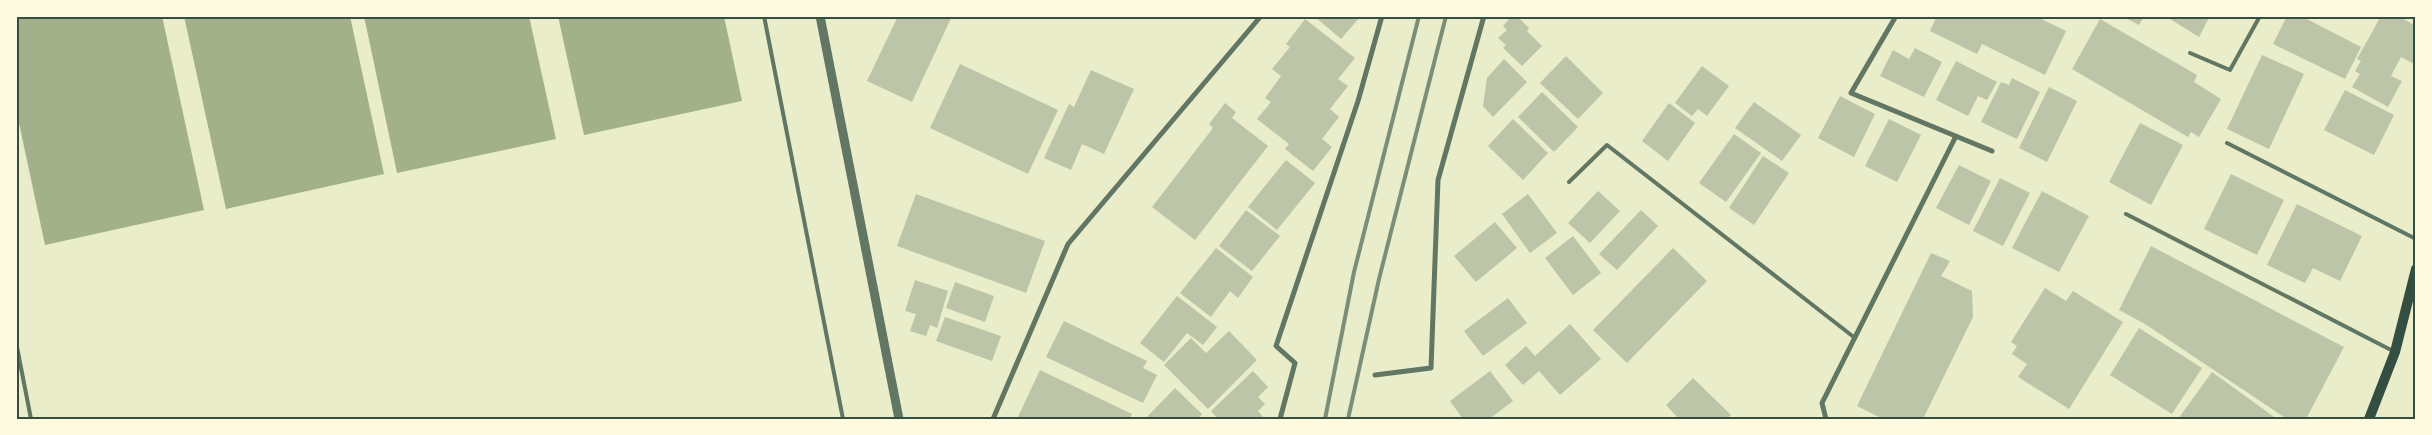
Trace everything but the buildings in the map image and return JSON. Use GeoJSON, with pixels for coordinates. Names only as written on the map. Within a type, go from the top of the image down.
{"type":"FeatureCollection","features":[{"type":"Feature","properties":{"kind":"main road"},"geometry":{"type":"LineString","coordinates":[[2368,419],[2395,352],[2416,269]]}},
{"type":"Feature","properties":{"kind":"street"},"geometry":{"type":"LineString","coordinates":[[820,16],[899,419]]}},
{"type":"Feature","properties":{"kind":"street"},"geometry":{"type":"LineString","coordinates":[[993,419],[1068,244],[1261,16]]}},
{"type":"Feature","properties":{"kind":"street"},"geometry":{"type":"LineString","coordinates":[[1280,419],[1295,362],[1276,346],[1358,101],[1382,16]]}},
{"type":"Feature","properties":{"kind":"street"},"geometry":{"type":"LineString","coordinates":[[1374,376],[1431,368],[1438,180],[1484,16]]}},
{"type":"Feature","properties":{"kind":"street"},"geometry":{"type":"LineString","coordinates":[[1896,16],[1851,93],[1992,152]]}},
{"type":"Feature","properties":{"kind":"street"},"geometry":{"type":"LineString","coordinates":[[1826,419],[1822,403],[1956,136]]}},
{"type":"Feature","properties":{"kind":"lane"},"geometry":{"type":"LineString","coordinates":[[764,16],[843,419]]}},
{"type":"Feature","properties":{"kind":"lane"},"geometry":{"type":"LineString","coordinates":[[2190,53],[2230,70],[2260,16]]}},
{"type":"Feature","properties":{"kind":"lane"},"geometry":{"type":"LineString","coordinates":[[2227,143],[2416,239]]}},
{"type":"Feature","properties":{"kind":"lane"},"geometry":{"type":"LineString","coordinates":[[1569,182],[1607,145],[1855,338]]}},
{"type":"Feature","properties":{"kind":"lane"},"geometry":{"type":"LineString","coordinates":[[2126,214],[2395,352]]}},
{"type":"Feature","properties":{"kind":"lane"},"geometry":{"type":"LineString","coordinates":[[16,342],[31,419]]}},
{"type":"Feature","properties":{"kind":"shaded area"},"geometry":{"type":"Polygon","coordinates":[[[16,16],[162,16],[204,210],[45,245],[16,109],[16,16]]]}},
{"type":"Feature","properties":{"kind":"shaded area"},"geometry":{"type":"Polygon","coordinates":[[[184,16],[350,16],[384,174],[226,209],[184,16]]]}},
{"type":"Feature","properties":{"kind":"shaded area"},"geometry":{"type":"Polygon","coordinates":[[[364,16],[529,16],[556,139],[397,173],[364,16]]]}},
{"type":"Feature","properties":{"kind":"shaded area"},"geometry":{"type":"Polygon","coordinates":[[[558,16],[724,16],[742,101],[584,135],[558,16]]]}},
{"type":"Feature","properties":{"kind":"railway"},"geometry":{"type":"LineString","coordinates":[[1325,419],[1354,272],[1419,16]]}},
{"type":"Feature","properties":{"kind":"railway"},"geometry":{"type":"LineString","coordinates":[[1348,419],[1379,279],[1446,16]]}}]}
